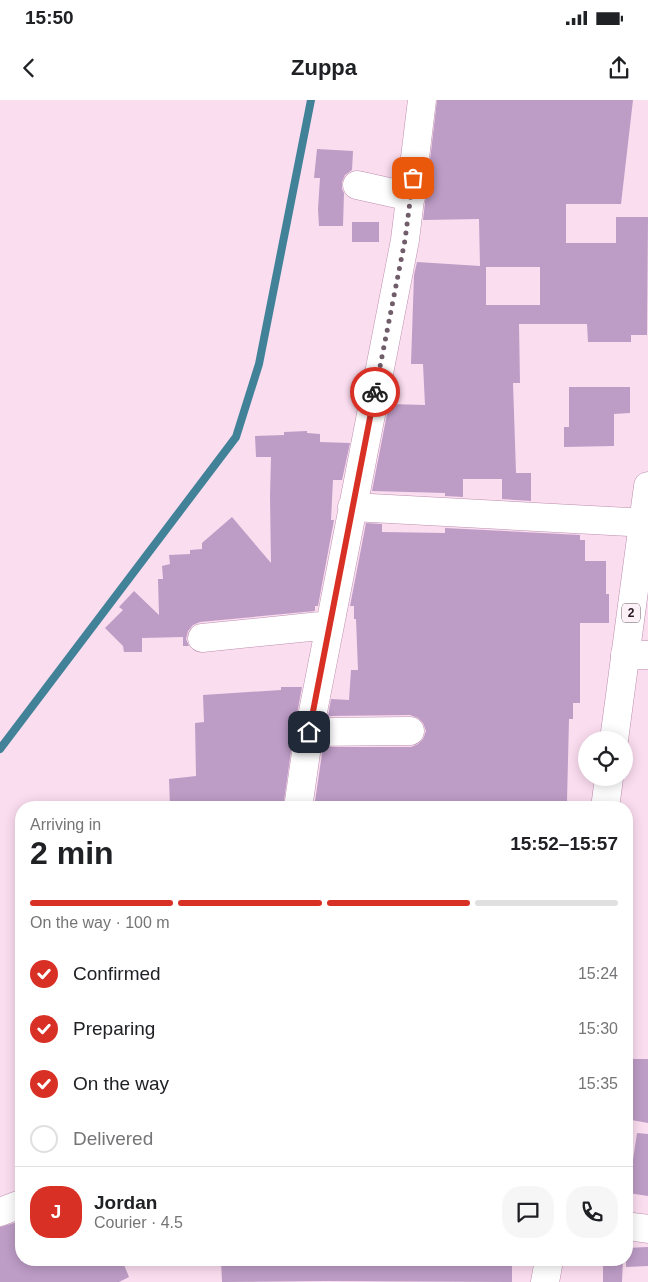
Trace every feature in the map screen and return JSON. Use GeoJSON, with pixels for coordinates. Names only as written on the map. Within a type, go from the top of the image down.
{"type":"FeatureCollection","features":[{"type":"Feature","properties":{"kind":"main road"},"geometry":{"type":"LineString","coordinates":[[299,801],[309,732],[398,280],[411,198],[422,100]]}},
{"type":"Feature","properties":{"kind":"main road"},"geometry":{"type":"LineString","coordinates":[[357,185],[411,198]]}},
{"type":"Feature","properties":{"kind":"main road","name":"2"},"geometry":{"type":"LineString","coordinates":[[616,731],[636,655],[648,486]]}},
{"type":"Feature","properties":{"kind":"main road"},"geometry":{"type":"LineString","coordinates":[[352,507],[645,522]]}},
{"type":"Feature","properties":{"kind":"main road"},"geometry":{"type":"LineString","coordinates":[[202,638],[330,625]]}},
{"type":"Feature","properties":{"kind":"main road"},"geometry":{"type":"LineString","coordinates":[[309,732],[410,731]]}},
{"type":"Feature","properties":{"kind":"main road"},"geometry":{"type":"LineString","coordinates":[[606,801],[608,786]]}},
{"type":"Feature","properties":{"kind":"main road"},"geometry":{"type":"LineString","coordinates":[[0,1212],[15,1206]]}},
{"type":"Feature","properties":{"kind":"main road"},"geometry":{"type":"LineString","coordinates":[[633,1227],[648,1229]]}},
{"type":"Feature","properties":{"kind":"main road"},"geometry":{"type":"LineString","coordinates":[[545,1282],[548,1266]]}},
{"type":"Feature","properties":{"kind":"building"},"geometry":{"type":"Polygon","coordinates":[[[437,100],[633,100],[621,204],[566,204],[566,243],[616,243],[616,217],[648,217],[647,335],[631,335],[631,342],[588,342],[587,324],[519,324],[520,383],[513,383],[516,473],[531,473],[531,501],[502,499],[502,479],[463,479],[463,497],[445,496],[445,493],[372,491],[389,404],[425,405],[423,364],[411,364],[414,275],[417,262],[480,266],[479,219],[423,220],[437,100]],[[486,267],[486,305],[540,305],[540,267],[486,267]]]}},
{"type":"Feature","properties":{"kind":"building"},"geometry":{"type":"Polygon","coordinates":[[[317,149],[353,151],[352,170],[345,175],[342,182],[344,193],[343,226],[319,226],[320,178],[314,178],[317,149]]]}},
{"type":"Feature","properties":{"kind":"building"},"geometry":{"type":"Polygon","coordinates":[[[352,222],[379,222],[379,242],[352,242],[352,222]]]}},
{"type":"Feature","properties":{"kind":"building"},"geometry":{"type":"Polygon","coordinates":[[[569,387],[630,387],[630,413],[614,414],[614,446],[564,447],[564,427],[569,427],[569,387]]]}},
{"type":"Feature","properties":{"kind":"building"},"geometry":{"type":"Polygon","coordinates":[[[307,431],[307,433],[320,434],[320,442],[350,443],[342,480],[333,480],[331,520],[334,520],[318,606],[315,606],[315,611],[200,622],[193,625],[188,631],[186,639],[189,646],[183,646],[183,637],[142,638],[142,652],[124,652],[123,646],[105,628],[123,610],[119,607],[134,591],[159,615],[158,579],[163,579],[162,566],[170,564],[169,555],[190,554],[190,550],[202,549],[202,543],[232,517],[271,563],[271,457],[256,457],[255,436],[284,435],[284,432],[307,431]]]}},
{"type":"Feature","properties":{"kind":"building"},"geometry":{"type":"Polygon","coordinates":[[[366,523],[382,524],[382,532],[445,533],[445,528],[580,535],[580,540],[585,540],[585,561],[606,561],[606,594],[609,594],[609,623],[580,623],[580,703],[573,703],[573,719],[569,719],[567,801],[315,801],[323,747],[411,747],[423,739],[426,731],[423,723],[418,718],[410,715],[328,716],[331,699],[349,700],[351,670],[358,670],[356,619],[354,619],[354,606],[350,606],[366,523]]]}},
{"type":"Feature","properties":{"kind":"building"},"geometry":{"type":"Polygon","coordinates":[[[281,687],[302,687],[284,801],[170,801],[169,779],[196,776],[195,723],[204,722],[203,695],[281,690],[281,687]]]}},
{"type":"Feature","properties":{"kind":"building"},"geometry":{"type":"Polygon","coordinates":[[[633,1059],[648,1059],[648,1123],[633,1120],[633,1059]]]}},
{"type":"Feature","properties":{"kind":"building"},"geometry":{"type":"Polygon","coordinates":[[[637,1133],[648,1134],[648,1196],[633,1194],[633,1160],[637,1133]]]}},
{"type":"Feature","properties":{"kind":"building"},"geometry":{"type":"Polygon","coordinates":[[[15,1223],[15,1266],[124,1266],[129,1277],[119,1282],[0,1282],[0,1227],[15,1223]]]}},
{"type":"Feature","properties":{"kind":"building"},"geometry":{"type":"Polygon","coordinates":[[[648,1247],[648,1266],[626,1267],[633,1266],[633,1248],[648,1247]]]}},
{"type":"Feature","properties":{"kind":"building"},"geometry":{"type":"Polygon","coordinates":[[[221,1266],[512,1266],[512,1282],[222,1282],[221,1266]]]}},
{"type":"Feature","properties":{"kind":"building"},"geometry":{"type":"Polygon","coordinates":[[[603,1266],[623,1266],[622,1282],[603,1282],[603,1266]]]}},
{"type":"Feature","properties":{"kind":"waterway"},"geometry":{"type":"LineString","coordinates":[[0,749],[236,437],[259,364],[311,100]]}},
{"type":"Feature","properties":{"kind":"way so far"},"geometry":{"type":"LineString","coordinates":[[375,392],[398,280],[413,178]]}},
{"type":"Feature","properties":{"kind":"route"},"geometry":{"type":"LineString","coordinates":[[309,732],[375,392]]}}]}
